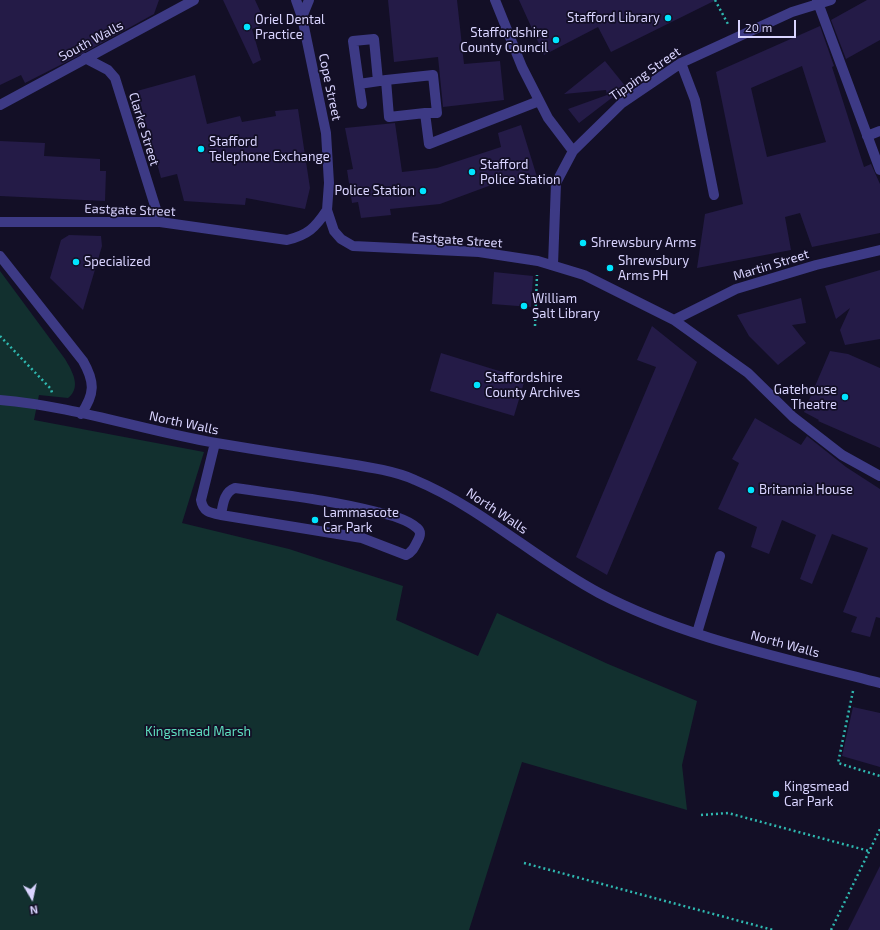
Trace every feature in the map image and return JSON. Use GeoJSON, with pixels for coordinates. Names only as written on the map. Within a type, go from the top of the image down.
{"type":"FeatureCollection","features":[{"type":"Feature","properties":{"kind":"street","name":"South Walls"},"geometry":{"type":"LineString","coordinates":[[0,106],[85,58],[194,0]]}},
{"type":"Feature","properties":{"kind":"street","name":"Cope Street"},"geometry":{"type":"LineString","coordinates":[[296,0],[302,17],[326,133],[329,169],[327,210]]}},
{"type":"Feature","properties":{"kind":"street"},"geometry":{"type":"LineString","coordinates":[[302,17],[309,0]]}},
{"type":"Feature","properties":{"kind":"street"},"geometry":{"type":"LineString","coordinates":[[495,0],[522,67],[539,101],[548,118],[573,151]]}},
{"type":"Feature","properties":{"kind":"street","name":"Tipping Street"},"geometry":{"type":"LineString","coordinates":[[553,265],[556,183],[573,151],[622,102],[681,63],[736,36],[818,2],[831,0]]}},
{"type":"Feature","properties":{"kind":"street"},"geometry":{"type":"LineString","coordinates":[[818,2],[880,170]]}},
{"type":"Feature","properties":{"kind":"street"},"geometry":{"type":"LineString","coordinates":[[359,84],[382,80],[433,75],[437,113],[425,113],[389,118],[382,80],[374,39],[353,41],[359,84],[362,104]]}},
{"type":"Feature","properties":{"kind":"street","name":"Clarke Street"},"geometry":{"type":"LineString","coordinates":[[85,58],[108,70],[115,78],[160,222]]}},
{"type":"Feature","properties":{"kind":"street"},"geometry":{"type":"LineString","coordinates":[[681,63],[695,100],[714,195]]}},
{"type":"Feature","properties":{"kind":"street"},"geometry":{"type":"LineString","coordinates":[[425,113],[429,144],[539,101]]}},
{"type":"Feature","properties":{"kind":"street"},"geometry":{"type":"LineString","coordinates":[[867,136],[880,131]]}},
{"type":"Feature","properties":{"kind":"street","name":"Eastgate Street"},"geometry":{"type":"LineString","coordinates":[[5,222],[160,222],[287,240],[303,236],[317,225],[327,210]]}},
{"type":"Feature","properties":{"kind":"street","name":"Eastgate Street"},"geometry":{"type":"LineString","coordinates":[[327,210],[334,231],[341,239],[353,246],[479,252],[538,260],[584,275],[674,320],[748,373],[794,417],[842,455],[880,476]]}},
{"type":"Feature","properties":{"kind":"street"},"geometry":{"type":"LineString","coordinates":[[0,231],[5,222]]}},
{"type":"Feature","properties":{"kind":"street","name":"Martin Street"},"geometry":{"type":"LineString","coordinates":[[674,320],[736,289],[816,264],[880,250]]}},
{"type":"Feature","properties":{"kind":"street"},"geometry":{"type":"LineString","coordinates":[[0,256],[83,361],[90,374],[92,392],[87,405],[81,414]]}},
{"type":"Feature","properties":{"kind":"street","name":"North Walls"},"geometry":{"type":"LineString","coordinates":[[0,400],[81,414],[215,443],[362,466],[412,478],[459,500],[549,562],[598,592],[646,614],[697,633],[880,683]]}},
{"type":"Feature","properties":{"kind":"street"},"geometry":{"type":"LineString","coordinates":[[215,443],[202,500],[203,507],[208,512],[220,515],[362,538],[406,555],[411,552],[420,537],[420,532],[417,528],[402,520],[385,514],[331,501],[235,488],[226,494],[220,515]]}},
{"type":"Feature","properties":{"kind":"street"},"geometry":{"type":"LineString","coordinates":[[697,633],[720,556]]}},
{"type":"Feature","properties":{"kind":"path"},"geometry":{"type":"LineString","coordinates":[[715,0],[736,36]]}},
{"type":"Feature","properties":{"kind":"path"},"geometry":{"type":"LineString","coordinates":[[535,326],[538,260]]}},
{"type":"Feature","properties":{"kind":"path"},"geometry":{"type":"LineString","coordinates":[[0,336],[51,389],[54,396],[52,409]]}},
{"type":"Feature","properties":{"kind":"path"},"geometry":{"type":"LineString","coordinates":[[851,700],[838,763],[880,776]]}},
{"type":"Feature","properties":{"kind":"path"},"geometry":{"type":"LineString","coordinates":[[702,815],[728,813],[869,851]]}},
{"type":"Feature","properties":{"kind":"path"},"geometry":{"type":"LineString","coordinates":[[832,930],[880,829]]}},
{"type":"Feature","properties":{"kind":"path"},"geometry":{"type":"LineString","coordinates":[[524,862],[773,930]]}},
{"type":"Feature","properties":{"kind":"green space","name":"Kingsmead Marsh"},"geometry":{"type":"Polygon","coordinates":[[[0,271],[65,359],[73,374],[75,384],[74,389],[68,398],[39,395],[34,420],[204,452],[182,523],[289,549],[403,586],[396,620],[478,656],[497,613],[608,664],[697,701],[682,765],[687,810],[522,762],[469,930],[0,930],[0,271]]]}},
{"type":"Feature","properties":{"kind":"building"},"geometry":{"type":"Polygon","coordinates":[[[0,0],[159,0],[154,14],[80,55],[25,83],[21,75],[0,85],[0,0]]]}},
{"type":"Feature","properties":{"kind":"building","name":"Oriel Dental Practice"},"geometry":{"type":"Polygon","coordinates":[[[223,0],[255,0],[266,24],[252,29],[261,60],[253,64],[223,0]]]}},
{"type":"Feature","properties":{"kind":"building"},"geometry":{"type":"Polygon","coordinates":[[[388,0],[457,0],[464,64],[500,61],[504,100],[443,107],[438,57],[394,62],[388,0]]]}},
{"type":"Feature","properties":{"kind":"building","name":"Staffordshire County Council"},"geometry":{"type":"Polygon","coordinates":[[[519,0],[716,0],[611,52],[598,27],[544,55],[519,0]]]}},
{"type":"Feature","properties":{"kind":"building"},"geometry":{"type":"Polygon","coordinates":[[[867,0],[880,0],[880,40],[846,59],[831,20],[867,0]]]}},
{"type":"Feature","properties":{"kind":"building"},"geometry":{"type":"Polygon","coordinates":[[[820,26],[834,66],[832,67],[864,167],[871,164],[880,184],[880,233],[812,247],[800,213],[785,217],[791,250],[697,268],[705,214],[743,204],[716,72],[820,26]],[[802,66],[751,88],[767,157],[826,142],[802,66]]]}},
{"type":"Feature","properties":{"kind":"building"},"geometry":{"type":"Polygon","coordinates":[[[605,61],[626,87],[579,123],[568,109],[607,95],[606,90],[564,94],[605,61]]]}},
{"type":"Feature","properties":{"kind":"building","name":"Stafford Telephone Exchange"},"geometry":{"type":"Polygon","coordinates":[[[195,75],[207,124],[240,116],[242,122],[276,116],[275,111],[298,109],[310,188],[305,209],[246,198],[245,205],[184,201],[177,174],[161,178],[137,91],[195,75]]]}},
{"type":"Feature","properties":{"kind":"building","name":"Stafford Police Station"},"geometry":{"type":"Polygon","coordinates":[[[395,123],[402,172],[437,168],[501,147],[498,133],[521,125],[537,177],[515,184],[513,177],[440,204],[390,209],[391,215],[361,218],[358,202],[352,203],[347,170],[353,169],[345,128],[395,123]]]}},
{"type":"Feature","properties":{"kind":"building"},"geometry":{"type":"Polygon","coordinates":[[[0,141],[45,143],[44,156],[100,159],[100,171],[106,171],[105,201],[0,196],[0,141]]]}},
{"type":"Feature","properties":{"kind":"building","name":"Specialized"},"geometry":{"type":"Polygon","coordinates":[[[69,235],[101,236],[102,246],[83,310],[50,278],[61,240],[69,235]]]}},
{"type":"Feature","properties":{"kind":"building"},"geometry":{"type":"Polygon","coordinates":[[[880,270],[880,339],[845,345],[840,330],[850,308],[836,319],[825,286],[880,270]]]}},
{"type":"Feature","properties":{"kind":"building","name":"William Salt Library"},"geometry":{"type":"Polygon","coordinates":[[[494,272],[533,276],[531,307],[492,304],[494,272]]]}},
{"type":"Feature","properties":{"kind":"building"},"geometry":{"type":"Polygon","coordinates":[[[801,298],[806,323],[792,325],[806,343],[778,365],[749,336],[737,315],[801,298]]]}},
{"type":"Feature","properties":{"kind":"building"},"geometry":{"type":"Polygon","coordinates":[[[652,326],[697,362],[607,575],[576,557],[656,367],[637,360],[652,326]]]}},
{"type":"Feature","properties":{"kind":"building","name":"Gatehouse Theatre"},"geometry":{"type":"Polygon","coordinates":[[[830,351],[848,354],[880,368],[880,448],[818,421],[819,420],[804,412],[830,351]]]}},
{"type":"Feature","properties":{"kind":"building","name":"Staffordshire County Archives"},"geometry":{"type":"Polygon","coordinates":[[[441,353],[525,379],[514,416],[430,391],[441,353]]]}},
{"type":"Feature","properties":{"kind":"building"},"geometry":{"type":"Polygon","coordinates":[[[755,418],[801,445],[807,436],[846,467],[880,489],[880,618],[876,617],[870,637],[851,632],[857,617],[843,612],[868,548],[832,534],[812,584],[800,579],[816,535],[782,520],[769,554],[751,547],[757,527],[718,509],[739,463],[732,459],[755,418]]]}},
{"type":"Feature","properties":{"kind":"building"},"geometry":{"type":"Polygon","coordinates":[[[853,707],[880,713],[880,767],[842,756],[853,707]]]}},
{"type":"Feature","properties":{"kind":"building"},"geometry":{"type":"Polygon","coordinates":[[[880,866],[880,930],[848,930],[880,866]]]}},
{"type":"Feature","properties":{"kind":"place","name":"Stafford Library"},"geometry":{"type":"Point","coordinates":[668,18]}},
{"type":"Feature","properties":{"kind":"place","name":"Oriel Dental Practice"},"geometry":{"type":"Point","coordinates":[247,27]}},
{"type":"Feature","properties":{"kind":"place","name":"Staffordshire County Council"},"geometry":{"type":"Point","coordinates":[556,40]}},
{"type":"Feature","properties":{"kind":"place","name":"Stafford Telephone Exchange"},"geometry":{"type":"Point","coordinates":[201,149]}},
{"type":"Feature","properties":{"kind":"place","name":"Stafford Police Station"},"geometry":{"type":"Point","coordinates":[472,172]}},
{"type":"Feature","properties":{"kind":"place","name":"Police Station"},"geometry":{"type":"Point","coordinates":[423,191]}},
{"type":"Feature","properties":{"kind":"place","name":"Shrewsbury Arms"},"geometry":{"type":"Point","coordinates":[583,243]}},
{"type":"Feature","properties":{"kind":"place","name":"Specialized"},"geometry":{"type":"Point","coordinates":[76,262]}},
{"type":"Feature","properties":{"kind":"place","name":"Shrewsbury Arms PH"},"geometry":{"type":"Point","coordinates":[610,268]}},
{"type":"Feature","properties":{"kind":"place","name":"William Salt Library"},"geometry":{"type":"Point","coordinates":[524,306]}},
{"type":"Feature","properties":{"kind":"place","name":"Staffordshire County Archives"},"geometry":{"type":"Point","coordinates":[477,385]}},
{"type":"Feature","properties":{"kind":"place","name":"Gatehouse Theatre"},"geometry":{"type":"Point","coordinates":[845,397]}},
{"type":"Feature","properties":{"kind":"place","name":"Britannia House"},"geometry":{"type":"Point","coordinates":[751,490]}},
{"type":"Feature","properties":{"kind":"place","name":"Lammascote Car Park"},"geometry":{"type":"Point","coordinates":[315,520]}},
{"type":"Feature","properties":{"kind":"place","name":"Kingsmead Car Park"},"geometry":{"type":"Point","coordinates":[776,794]}}]}
